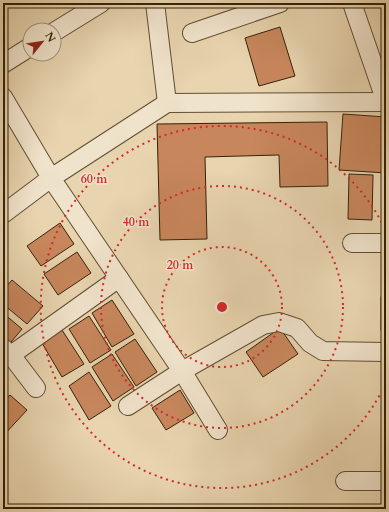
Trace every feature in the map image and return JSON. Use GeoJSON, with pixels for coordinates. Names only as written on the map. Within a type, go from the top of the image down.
{"type":"FeatureCollection","features":[{"type":"Feature","properties":{"kind":"street"},"geometry":{"type":"LineString","coordinates":[[62,27],[101,3]]}},
{"type":"Feature","properties":{"kind":"street"},"geometry":{"type":"LineString","coordinates":[[155,3],[166,103]]}},
{"type":"Feature","properties":{"kind":"street"},"geometry":{"type":"LineString","coordinates":[[192,33],[280,3]]}},
{"type":"Feature","properties":{"kind":"street"},"geometry":{"type":"LineString","coordinates":[[3,214],[51,178],[166,103],[386,102],[352,3]]}},
{"type":"Feature","properties":{"kind":"street"},"geometry":{"type":"LineString","coordinates":[[3,64],[22,53]]}},
{"type":"Feature","properties":{"kind":"street"},"geometry":{"type":"LineString","coordinates":[[3,98],[51,178],[182,371],[218,430]]}},
{"type":"Feature","properties":{"kind":"street"},"geometry":{"type":"LineString","coordinates":[[352,243],[386,243]]}},
{"type":"Feature","properties":{"kind":"street"},"geometry":{"type":"LineString","coordinates":[[36,388],[7,352],[119,278]]}},
{"type":"Feature","properties":{"kind":"street"},"geometry":{"type":"LineString","coordinates":[[128,406],[182,371],[263,325],[279,322],[297,328],[310,342],[323,351],[386,352]]}},
{"type":"Feature","properties":{"kind":"street"},"geometry":{"type":"LineString","coordinates":[[345,481],[386,481]]}},
{"type":"Feature","properties":{"kind":"building"},"geometry":{"type":"Polygon","coordinates":[[[280,27],[295,76],[259,86],[245,38],[280,27]]]}},
{"type":"Feature","properties":{"kind":"building"},"geometry":{"type":"Polygon","coordinates":[[[343,114],[386,117],[386,173],[339,170],[343,114]]]}},
{"type":"Feature","properties":{"kind":"building"},"geometry":{"type":"Polygon","coordinates":[[[327,122],[328,186],[280,187],[279,155],[205,157],[207,239],[160,240],[157,124],[327,122]]]}},
{"type":"Feature","properties":{"kind":"building"},"geometry":{"type":"Polygon","coordinates":[[[349,174],[373,175],[372,220],[348,219],[349,174]]]}},
{"type":"Feature","properties":{"kind":"building"},"geometry":{"type":"Polygon","coordinates":[[[60,223],[74,244],[41,266],[27,246],[60,223]]]}},
{"type":"Feature","properties":{"kind":"building"},"geometry":{"type":"Polygon","coordinates":[[[77,252],[91,273],[58,295],[44,274],[77,252]]]}},
{"type":"Feature","properties":{"kind":"building"},"geometry":{"type":"Polygon","coordinates":[[[3,269],[7,273],[3,278],[3,269]]]}},
{"type":"Feature","properties":{"kind":"building"},"geometry":{"type":"Polygon","coordinates":[[[12,280],[43,306],[27,324],[3,304],[3,290],[12,280]]]}},
{"type":"Feature","properties":{"kind":"building"},"geometry":{"type":"Polygon","coordinates":[[[381,297],[386,297],[386,330],[381,330],[381,297]]]}},
{"type":"Feature","properties":{"kind":"building"},"geometry":{"type":"Polygon","coordinates":[[[112,300],[134,334],[112,347],[92,313],[112,300]]]}},
{"type":"Feature","properties":{"kind":"building"},"geometry":{"type":"Polygon","coordinates":[[[3,313],[22,329],[6,348],[3,345],[3,313]]]}},
{"type":"Feature","properties":{"kind":"building"},"geometry":{"type":"Polygon","coordinates":[[[89,316],[111,350],[90,363],[69,329],[89,316]]]}},
{"type":"Feature","properties":{"kind":"building"},"geometry":{"type":"Polygon","coordinates":[[[280,328],[298,354],[263,377],[246,352],[280,328]]]}},
{"type":"Feature","properties":{"kind":"building"},"geometry":{"type":"Polygon","coordinates":[[[62,330],[84,364],[62,377],[42,343],[62,330]]]}},
{"type":"Feature","properties":{"kind":"building"},"geometry":{"type":"Polygon","coordinates":[[[135,339],[157,372],[136,386],[115,352],[135,339]]]}},
{"type":"Feature","properties":{"kind":"building"},"geometry":{"type":"Polygon","coordinates":[[[112,354],[134,387],[113,401],[92,367],[112,354]]]}},
{"type":"Feature","properties":{"kind":"building"},"geometry":{"type":"Polygon","coordinates":[[[89,372],[111,406],[89,420],[69,386],[89,372]]]}},
{"type":"Feature","properties":{"kind":"building"},"geometry":{"type":"Polygon","coordinates":[[[180,390],[194,413],[166,430],[152,408],[180,390]]]}},
{"type":"Feature","properties":{"kind":"building"},"geometry":{"type":"Polygon","coordinates":[[[10,395],[27,410],[3,436],[3,402],[10,395]]]}}]}
